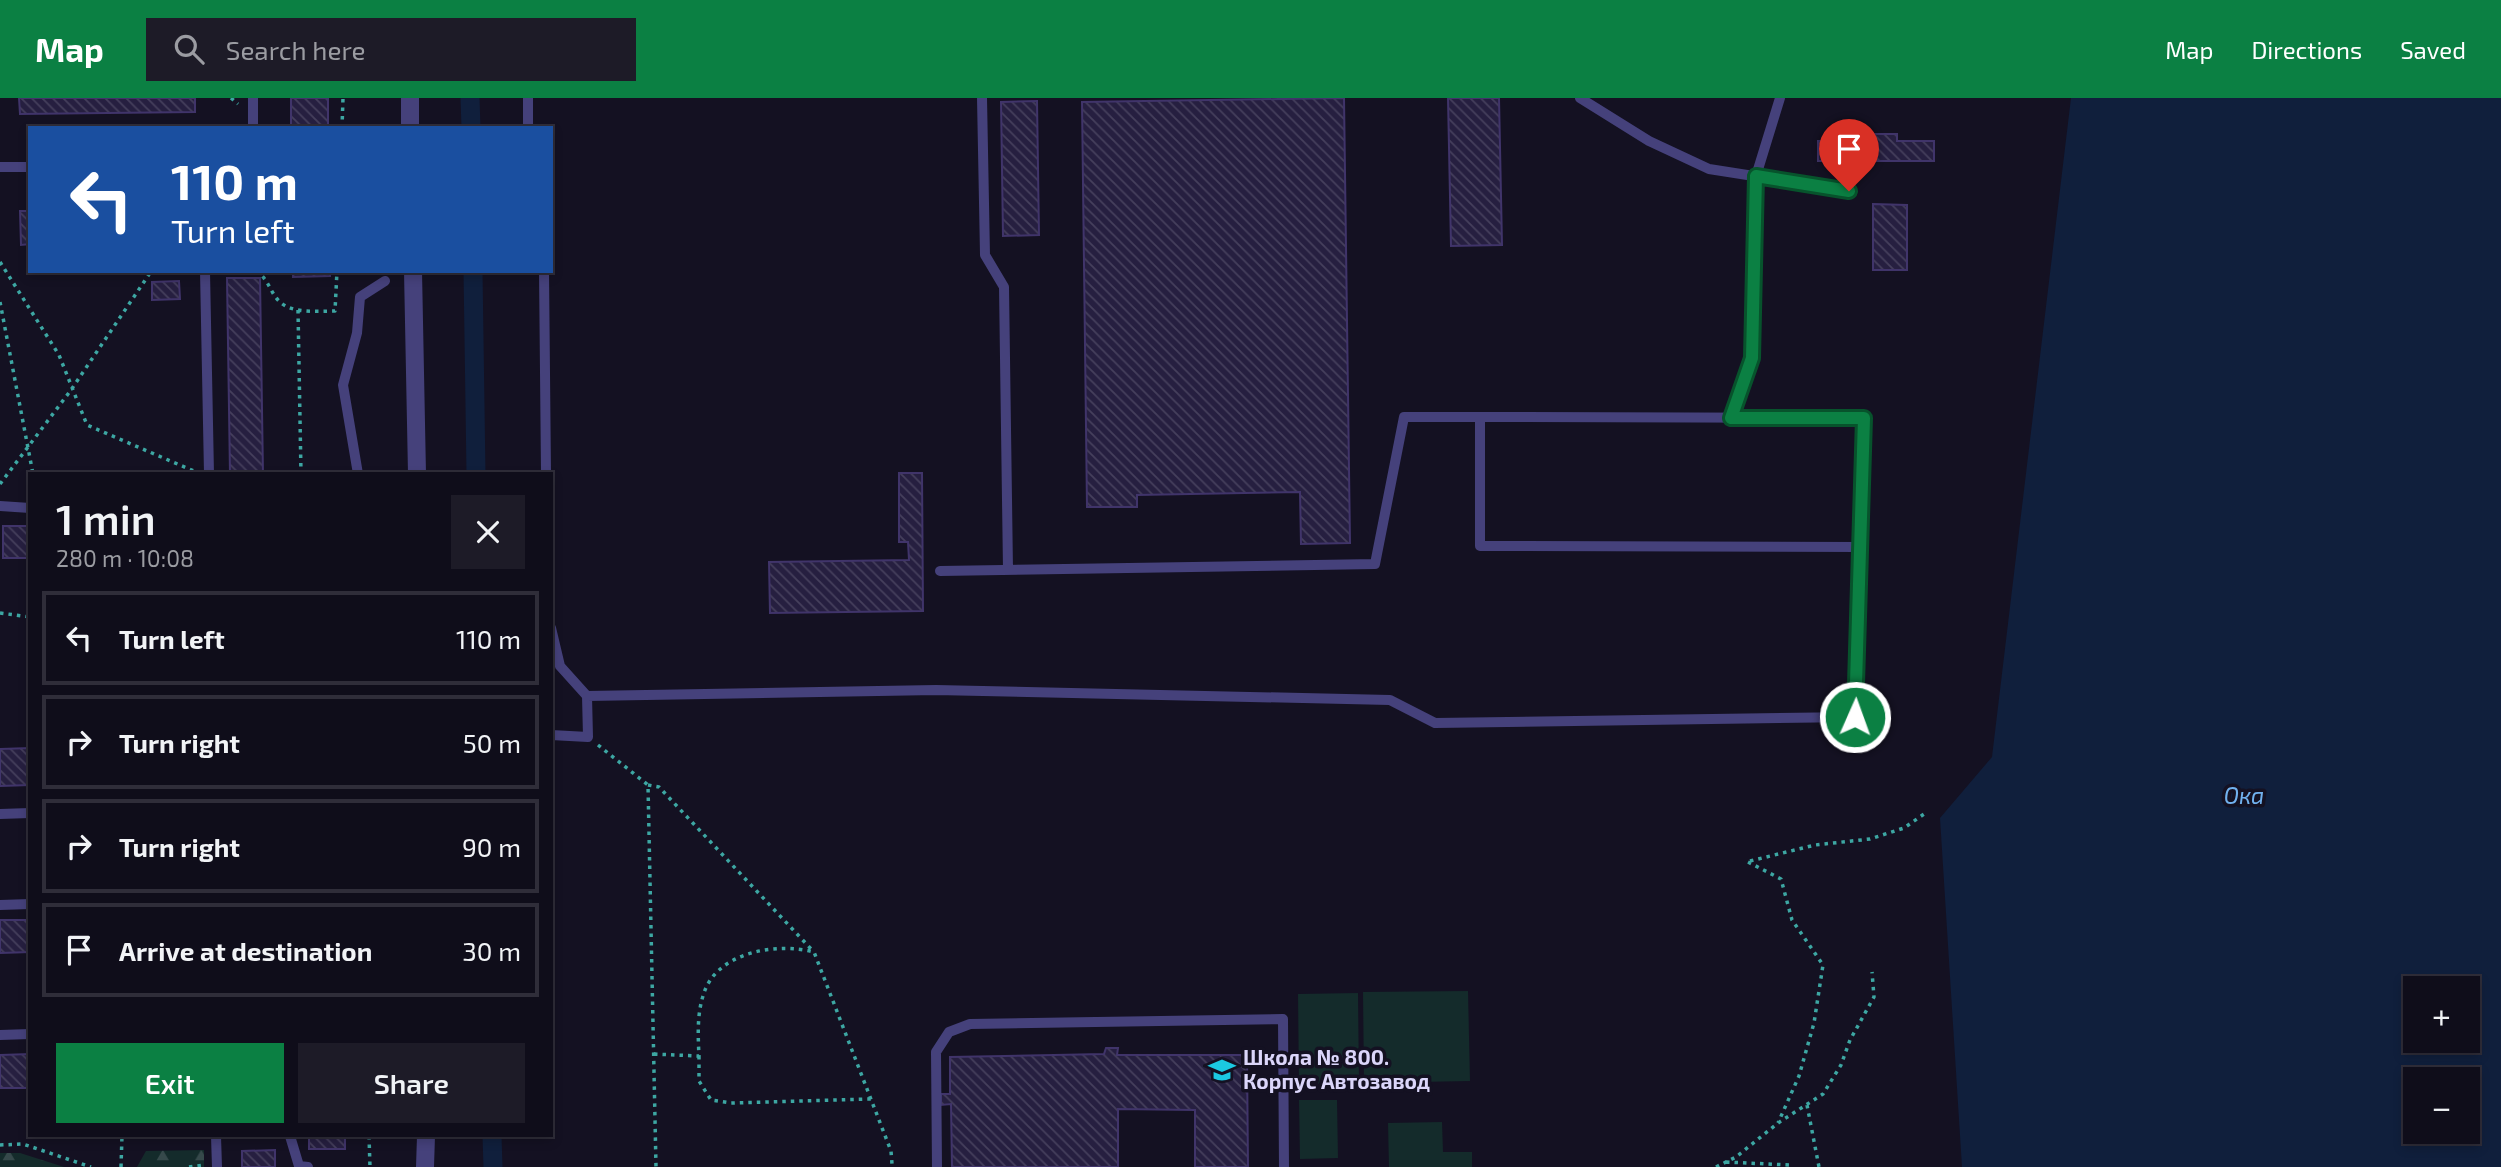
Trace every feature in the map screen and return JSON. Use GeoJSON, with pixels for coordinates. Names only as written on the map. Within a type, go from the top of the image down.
{"type":"FeatureCollection","features":[{"type":"Feature","properties":{"kind":"street"},"geometry":{"type":"LineString","coordinates":[[410,98],[411,126]]}},
{"type":"Feature","properties":{"kind":"street"},"geometry":{"type":"LineString","coordinates":[[413,273],[417,472]]}},
{"type":"Feature","properties":{"kind":"street"},"geometry":{"type":"LineString","coordinates":[[425,1167],[426,1137]]}},
{"type":"Feature","properties":{"kind":"lane"},"geometry":{"type":"LineString","coordinates":[[253,98],[253,126]]}},
{"type":"Feature","properties":{"kind":"lane"},"geometry":{"type":"LineString","coordinates":[[528,98],[528,126]]}},
{"type":"Feature","properties":{"kind":"lane"},"geometry":{"type":"LineString","coordinates":[[982,98],[985,255],[1004,288],[1008,570]]}},
{"type":"Feature","properties":{"kind":"lane"},"geometry":{"type":"LineString","coordinates":[[1580,98],[1649,141],[1709,169],[1849,191]]}},
{"type":"Feature","properties":{"kind":"lane"},"geometry":{"type":"LineString","coordinates":[[1731,418],[1752,358],[1756,176],[1780,98]]}},
{"type":"Feature","properties":{"kind":"lane"},"geometry":{"type":"LineString","coordinates":[[0,167],[28,167]]}},
{"type":"Feature","properties":{"kind":"lane"},"geometry":{"type":"LineString","coordinates":[[205,273],[209,472]]}},
{"type":"Feature","properties":{"kind":"lane"},"geometry":{"type":"LineString","coordinates":[[544,273],[546,472]]}},
{"type":"Feature","properties":{"kind":"lane"},"geometry":{"type":"LineString","coordinates":[[358,472],[343,385],[357,333],[360,297],[386,281]]}},
{"type":"Feature","properties":{"kind":"lane"},"geometry":{"type":"LineString","coordinates":[[587,696],[936,690],[1390,700],[1436,723],[1855,717],[1864,418],[1404,417],[1375,564],[940,571]]}},
{"type":"Feature","properties":{"kind":"lane"},"geometry":{"type":"LineString","coordinates":[[1480,417],[1480,546],[1860,547]]}},
{"type":"Feature","properties":{"kind":"lane"},"geometry":{"type":"LineString","coordinates":[[0,506],[28,508]]}},
{"type":"Feature","properties":{"kind":"lane"},"geometry":{"type":"LineString","coordinates":[[553,636],[561,666],[587,696],[588,737],[553,735]]}},
{"type":"Feature","properties":{"kind":"lane"},"geometry":{"type":"LineString","coordinates":[[0,814],[28,813]]}},
{"type":"Feature","properties":{"kind":"lane"},"geometry":{"type":"LineString","coordinates":[[0,905],[28,904]]}},
{"type":"Feature","properties":{"kind":"lane"},"geometry":{"type":"LineString","coordinates":[[937,1167],[936,1052],[949,1032],[970,1024],[1283,1019],[1284,1167]]}},
{"type":"Feature","properties":{"kind":"lane"},"geometry":{"type":"LineString","coordinates":[[0,1035],[28,1034]]}},
{"type":"Feature","properties":{"kind":"lane"},"geometry":{"type":"LineString","coordinates":[[216,1137],[217,1167]]}},
{"type":"Feature","properties":{"kind":"lane"},"geometry":{"type":"LineString","coordinates":[[290,1137],[299,1166],[308,1167]]}},
{"type":"Feature","properties":{"kind":"path"},"geometry":{"type":"LineString","coordinates":[[342,126],[343,98]]}},
{"type":"Feature","properties":{"kind":"path"},"geometry":{"type":"LineString","coordinates":[[0,262],[59,355],[87,425],[196,472]]}},
{"type":"Feature","properties":{"kind":"path"},"geometry":{"type":"LineString","coordinates":[[0,484],[71,390],[150,273]]}},
{"type":"Feature","properties":{"kind":"path"},"geometry":{"type":"LineString","coordinates":[[259,273],[264,276],[280,303],[298,310],[335,311],[337,273]]}},
{"type":"Feature","properties":{"kind":"path"},"geometry":{"type":"LineString","coordinates":[[0,302],[33,472]]}},
{"type":"Feature","properties":{"kind":"path"},"geometry":{"type":"LineString","coordinates":[[298,310],[300,472]]}},
{"type":"Feature","properties":{"kind":"path"},"geometry":{"type":"LineString","coordinates":[[0,612],[28,617]]}},
{"type":"Feature","properties":{"kind":"path"},"geometry":{"type":"LineString","coordinates":[[588,737],[648,785],[659,786],[814,952],[891,1151],[890,1167]]}},
{"type":"Feature","properties":{"kind":"path"},"geometry":{"type":"LineString","coordinates":[[648,785],[656,1167]]}},
{"type":"Feature","properties":{"kind":"path"},"geometry":{"type":"LineString","coordinates":[[1778,1124],[1799,1076],[1814,1023],[1823,965],[1792,920],[1781,879],[1748,862],[1815,845],[1870,839],[1904,828],[1927,812]]}},
{"type":"Feature","properties":{"kind":"path"},"geometry":{"type":"LineString","coordinates":[[814,952],[799,948],[744,954],[718,970],[703,994],[698,1029],[699,1081],[711,1100],[742,1103],[871,1099]]}},
{"type":"Feature","properties":{"kind":"path"},"geometry":{"type":"LineString","coordinates":[[1716,1167],[1823,1094],[1841,1065],[1850,1040],[1874,998],[1872,972]]}},
{"type":"Feature","properties":{"kind":"path"},"geometry":{"type":"LineString","coordinates":[[654,1054],[699,1056]]}},
{"type":"Feature","properties":{"kind":"path"},"geometry":{"type":"LineString","coordinates":[[1807,1105],[1819,1167]]}},
{"type":"Feature","properties":{"kind":"path"},"geometry":{"type":"LineString","coordinates":[[121,1137],[121,1167]]}},
{"type":"Feature","properties":{"kind":"path"},"geometry":{"type":"LineString","coordinates":[[369,1137],[370,1167]]}},
{"type":"Feature","properties":{"kind":"path"},"geometry":{"type":"LineString","coordinates":[[0,1145],[23,1144],[91,1167]]}},
{"type":"Feature","properties":{"kind":"path"},"geometry":{"type":"LineString","coordinates":[[1726,1162],[1793,1167]]}},
{"type":"Feature","properties":{"kind":"green space"},"geometry":{"type":"Polygon","coordinates":[[[1468,991],[1470,1081],[1364,1083],[1363,992],[1468,991]]]}},
{"type":"Feature","properties":{"kind":"green space"},"geometry":{"type":"Polygon","coordinates":[[[1358,993],[1359,1083],[1299,1084],[1298,994],[1358,993]]]}},
{"type":"Feature","properties":{"kind":"green space"},"geometry":{"type":"Polygon","coordinates":[[[1299,1100],[1337,1100],[1338,1158],[1300,1159],[1299,1100]]]}},
{"type":"Feature","properties":{"kind":"green space"},"geometry":{"type":"Polygon","coordinates":[[[1442,1122],[1443,1152],[1472,1152],[1472,1167],[1389,1167],[1388,1123],[1442,1122]]]}},
{"type":"Feature","properties":{"kind":"green space"},"geometry":{"type":"Polygon","coordinates":[[[204,1150],[204,1167],[137,1167],[146,1151],[204,1150]]]}},
{"type":"Feature","properties":{"kind":"green space"},"geometry":{"type":"Polygon","coordinates":[[[0,1153],[20,1153],[64,1167],[0,1167],[0,1153]]]}},
{"type":"Feature","properties":{"kind":"water","name":"Ока"},"geometry":{"type":"Polygon","coordinates":[[[2071,98],[2501,98],[2501,1167],[1962,1167],[1940,818],[1992,757],[2071,98]]]}},
{"type":"Feature","properties":{"kind":"building"},"geometry":{"type":"Polygon","coordinates":[[[19,98],[195,98],[195,112],[20,114],[19,98]]]}},
{"type":"Feature","properties":{"kind":"building"},"geometry":{"type":"Polygon","coordinates":[[[291,98],[328,98],[328,126],[291,126],[291,98]]]}},
{"type":"Feature","properties":{"kind":"building"},"geometry":{"type":"Polygon","coordinates":[[[1344,98],[1350,543],[1301,544],[1300,492],[1137,495],[1137,507],[1087,507],[1082,102],[1344,98]]]}},
{"type":"Feature","properties":{"kind":"building"},"geometry":{"type":"Polygon","coordinates":[[[1448,98],[1499,98],[1502,245],[1451,246],[1448,98]]]}},
{"type":"Feature","properties":{"kind":"building"},"geometry":{"type":"Polygon","coordinates":[[[1037,101],[1039,235],[1003,236],[1001,102],[1037,101]]]}},
{"type":"Feature","properties":{"kind":"building"},"geometry":{"type":"Polygon","coordinates":[[[1834,134],[1897,134],[1897,141],[1934,141],[1934,161],[1818,161],[1818,141],[1834,141],[1834,134]]]}},
{"type":"Feature","properties":{"kind":"building"},"geometry":{"type":"Polygon","coordinates":[[[1873,204],[1907,205],[1907,270],[1873,270],[1873,204]]]}},
{"type":"Feature","properties":{"kind":"building"},"geometry":{"type":"Polygon","coordinates":[[[20,211],[28,211],[28,244],[21,245],[20,211]]]}},
{"type":"Feature","properties":{"kind":"building"},"geometry":{"type":"Polygon","coordinates":[[[293,273],[330,273],[330,276],[293,277],[293,273]]]}},
{"type":"Feature","properties":{"kind":"building"},"geometry":{"type":"Polygon","coordinates":[[[227,278],[260,278],[263,472],[230,472],[227,278]]]}},
{"type":"Feature","properties":{"kind":"building"},"geometry":{"type":"Polygon","coordinates":[[[179,281],[180,299],[152,300],[152,282],[179,281]]]}},
{"type":"Feature","properties":{"kind":"building"},"geometry":{"type":"Polygon","coordinates":[[[899,473],[922,473],[923,611],[770,613],[769,562],[909,560],[908,542],[899,542],[899,473]]]}},
{"type":"Feature","properties":{"kind":"building"},"geometry":{"type":"Polygon","coordinates":[[[3,526],[28,526],[28,558],[3,558],[3,526]]]}},
{"type":"Feature","properties":{"kind":"building"},"geometry":{"type":"Polygon","coordinates":[[[28,748],[28,785],[0,786],[0,749],[28,748]]]}},
{"type":"Feature","properties":{"kind":"building"},"geometry":{"type":"Polygon","coordinates":[[[0,920],[28,920],[28,952],[0,953],[0,920]]]}},
{"type":"Feature","properties":{"kind":"building"},"geometry":{"type":"Polygon","coordinates":[[[1106,1048],[1118,1048],[1117,1055],[1247,1055],[1248,1167],[1195,1167],[1195,1110],[1118,1109],[1118,1167],[952,1167],[951,1104],[941,1105],[941,1094],[950,1094],[950,1057],[1104,1054],[1106,1048]]]}},
{"type":"Feature","properties":{"kind":"building"},"geometry":{"type":"Polygon","coordinates":[[[28,1054],[28,1088],[0,1088],[0,1055],[28,1054]]]}},
{"type":"Feature","properties":{"kind":"building"},"geometry":{"type":"Polygon","coordinates":[[[309,1137],[345,1137],[345,1149],[309,1149],[309,1137]]]}},
{"type":"Feature","properties":{"kind":"building"},"geometry":{"type":"Polygon","coordinates":[[[275,1150],[275,1167],[242,1167],[242,1151],[275,1150]]]}},
{"type":"Feature","properties":{"kind":"waterway"},"geometry":{"type":"LineString","coordinates":[[470,98],[471,126]]}},
{"type":"Feature","properties":{"kind":"waterway"},"geometry":{"type":"LineString","coordinates":[[473,273],[476,472]]}},
{"type":"Feature","properties":{"kind":"waterway"},"geometry":{"type":"LineString","coordinates":[[492,1137],[493,1167]]}},
{"type":"Feature","properties":{"kind":"place","name":"Школа № 800. Корпус Автозавод"},"geometry":{"type":"Point","coordinates":[1222,1070]}},
{"type":"Feature","properties":{"kind":"route"},"geometry":{"type":"LineString","coordinates":[[1849,191],[1756,176],[1752,358],[1731,418],[1864,418],[1855,717]]}}]}
